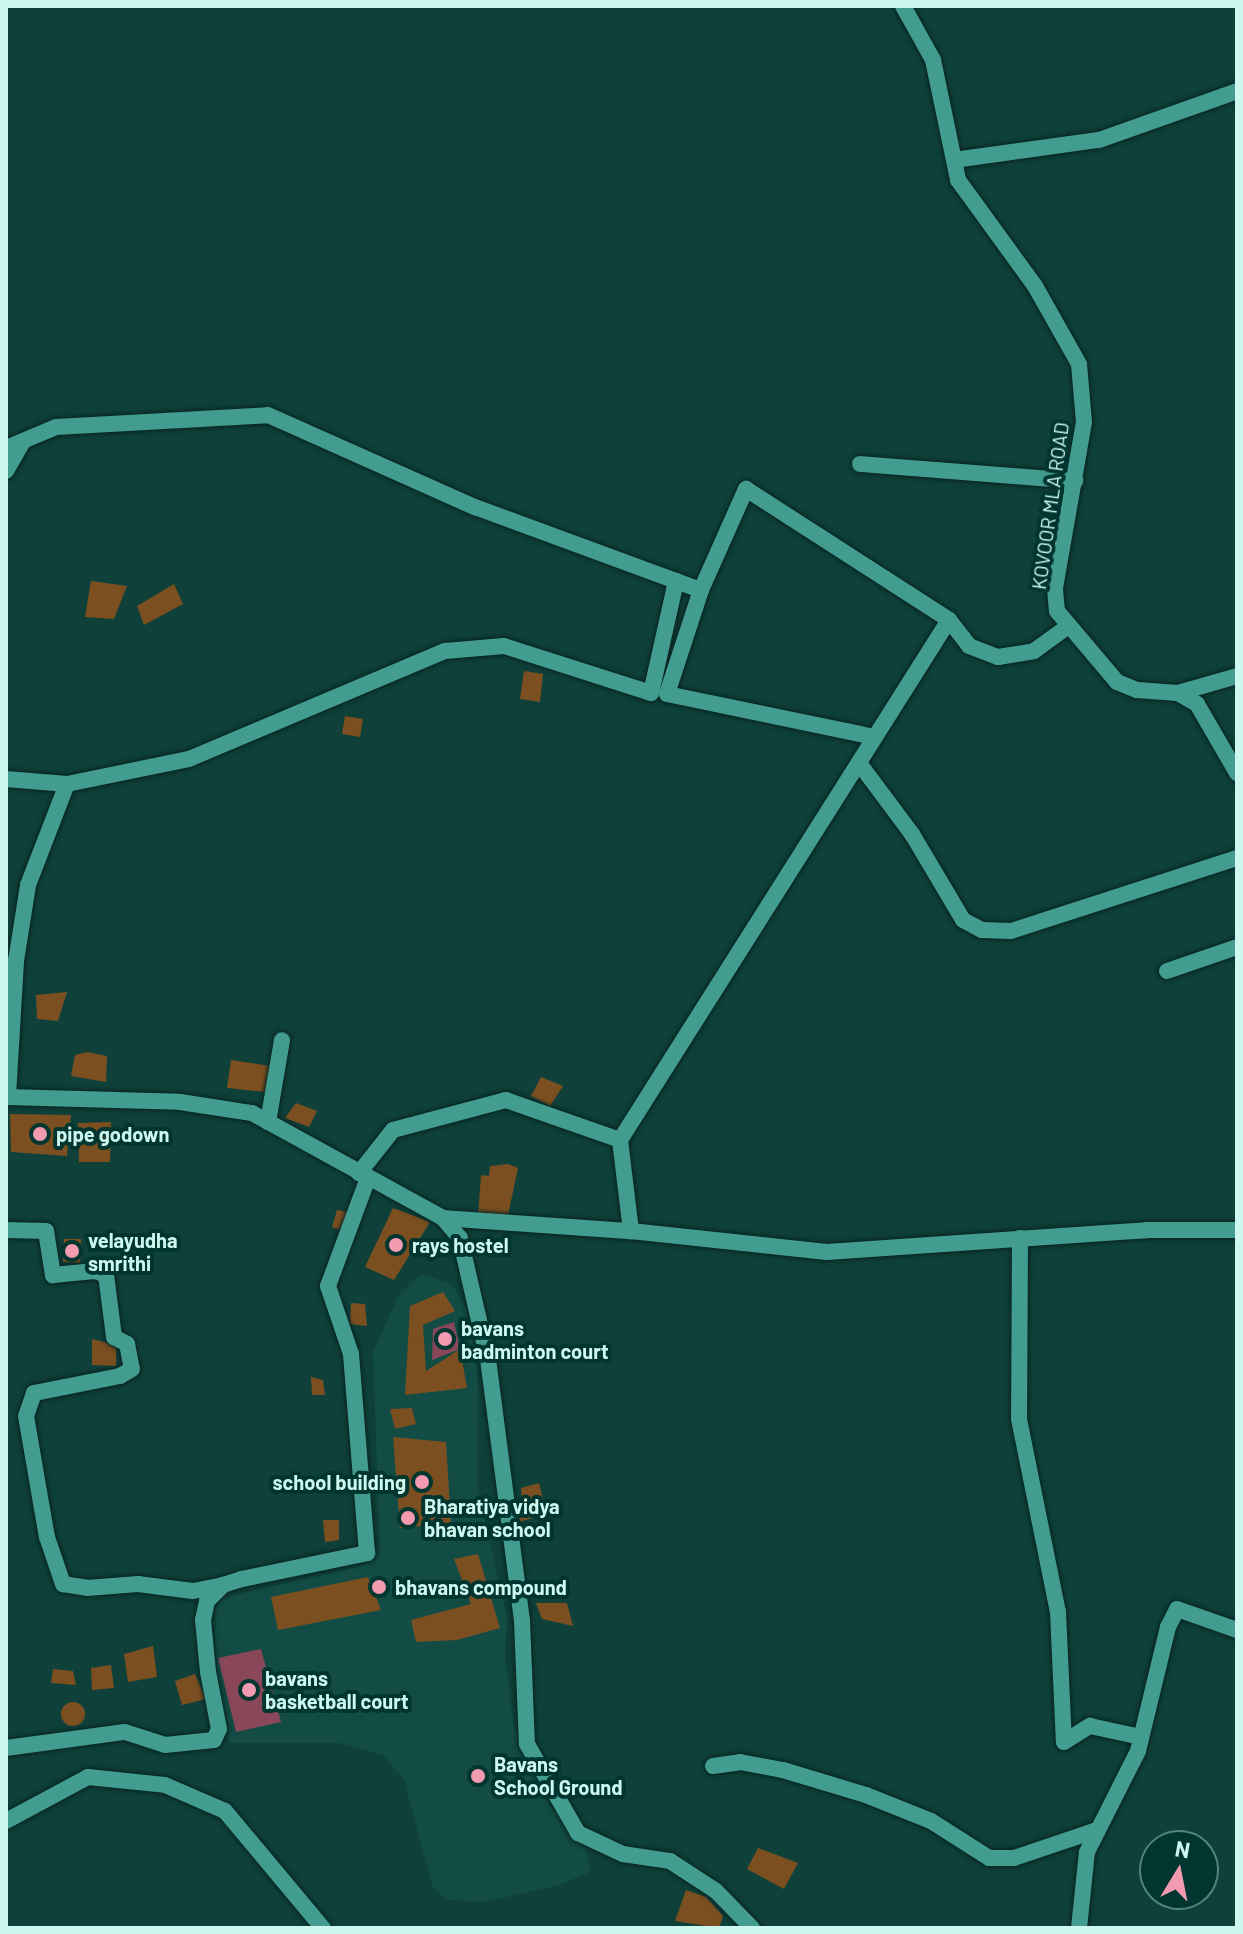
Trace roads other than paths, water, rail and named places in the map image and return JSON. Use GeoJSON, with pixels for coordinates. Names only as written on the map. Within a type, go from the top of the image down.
{"type":"FeatureCollection","features":[{"type":"Feature","properties":{"kind":"street","name":"KOVOOR MLA ROAD"},"geometry":{"type":"LineString","coordinates":[[903,6],[933,60],[958,180],[1035,286],[1079,364],[1084,422],[1055,589],[1057,611],[1067,627],[1117,682],[1137,690],[1178,693]]}},
{"type":"Feature","properties":{"kind":"street"},"geometry":{"type":"LineString","coordinates":[[954,160],[1099,140],[1237,91]]}},
{"type":"Feature","properties":{"kind":"street"},"geometry":{"type":"LineString","coordinates":[[6,448],[56,427],[268,415],[475,507],[701,590]]}},
{"type":"Feature","properties":{"kind":"street"},"geometry":{"type":"LineString","coordinates":[[6,471],[23,441]]}},
{"type":"Feature","properties":{"kind":"street"},"geometry":{"type":"LineString","coordinates":[[860,464],[1075,481]]}},
{"type":"Feature","properties":{"kind":"street"},"geometry":{"type":"LineString","coordinates":[[875,737],[667,694],[701,590],[746,489],[949,620],[969,646],[998,657],[1034,651],[1067,627]]}},
{"type":"Feature","properties":{"kind":"street"},"geometry":{"type":"LineString","coordinates":[[6,779],[67,784],[189,759],[445,651],[504,646],[651,693],[676,581]]}},
{"type":"Feature","properties":{"kind":"street"},"geometry":{"type":"LineString","coordinates":[[631,1231],[620,1140],[949,620]]}},
{"type":"Feature","properties":{"kind":"street"},"geometry":{"type":"LineString","coordinates":[[1178,693],[1237,676]]}},
{"type":"Feature","properties":{"kind":"street"},"geometry":{"type":"LineString","coordinates":[[1178,693],[1197,704],[1237,773]]}},
{"type":"Feature","properties":{"kind":"street"},"geometry":{"type":"LineString","coordinates":[[859,763],[912,834],[963,920],[982,930],[1011,931],[1237,858]]}},
{"type":"Feature","properties":{"kind":"street"},"geometry":{"type":"LineString","coordinates":[[67,784],[28,885],[16,961],[7,1096],[180,1102],[252,1113],[443,1218],[460,1238],[488,1359],[522,1621],[527,1744],[578,1833],[623,1854],[670,1861],[716,1891],[752,1928]]}},
{"type":"Feature","properties":{"kind":"street"},"geometry":{"type":"LineString","coordinates":[[1167,971],[1237,947]]}},
{"type":"Feature","properties":{"kind":"street"},"geometry":{"type":"LineString","coordinates":[[268,1122],[282,1040]]}},
{"type":"Feature","properties":{"kind":"street"},"geometry":{"type":"LineString","coordinates":[[6,1230],[46,1231],[53,1275],[95,1271],[106,1275],[114,1337],[127,1344],[132,1369],[120,1376],[34,1393],[26,1416],[47,1537],[63,1584],[138,1584],[193,1591],[275,1569],[367,1553],[352,1361],[328,1286],[363,1176],[393,1130],[506,1100],[620,1140]]}},
{"type":"Feature","properties":{"kind":"street"},"geometry":{"type":"LineString","coordinates":[[443,1218],[631,1231],[827,1252],[1020,1238],[1237,1230]]}},
{"type":"Feature","properties":{"kind":"street"},"geometry":{"type":"LineString","coordinates":[[1020,1238],[1019,1419],[1058,1612],[1064,1742],[1090,1726],[1141,1737]]}},
{"type":"Feature","properties":{"kind":"street"},"geometry":{"type":"LineString","coordinates":[[6,1748],[125,1732],[165,1745],[214,1740],[218,1715],[208,1672],[203,1611],[223,1585]]}},
{"type":"Feature","properties":{"kind":"street"},"geometry":{"type":"LineString","coordinates":[[1079,1928],[1087,1852],[1141,1737],[1177,1609],[1237,1630]]}},
{"type":"Feature","properties":{"kind":"street"},"geometry":{"type":"LineString","coordinates":[[713,1766],[740,1762],[783,1770],[866,1795],[931,1821],[989,1858],[1014,1858],[1097,1830]]}},
{"type":"Feature","properties":{"kind":"street"},"geometry":{"type":"LineString","coordinates":[[6,1821],[88,1777],[165,1785],[225,1811],[323,1928]]}},
{"type":"Feature","properties":{"kind":"place","name":"pipe godown"},"geometry":{"type":"Point","coordinates":[40,1134]}},
{"type":"Feature","properties":{"kind":"place","name":"rays hostel"},"geometry":{"type":"Point","coordinates":[396,1245]}},
{"type":"Feature","properties":{"kind":"place","name":"velayudha smrithi"},"geometry":{"type":"Point","coordinates":[72,1251]}},
{"type":"Feature","properties":{"kind":"place","name":"bavans badminton court"},"geometry":{"type":"Point","coordinates":[445,1339]}},
{"type":"Feature","properties":{"kind":"place","name":"school building"},"geometry":{"type":"Point","coordinates":[422,1482]}},
{"type":"Feature","properties":{"kind":"place","name":"Bharatiya vidya bhavan school"},"geometry":{"type":"Point","coordinates":[408,1518]}},
{"type":"Feature","properties":{"kind":"place","name":"bhavans compound"},"geometry":{"type":"Point","coordinates":[379,1587]}},
{"type":"Feature","properties":{"kind":"place","name":"bavans basketball court"},"geometry":{"type":"Point","coordinates":[249,1690]}},
{"type":"Feature","properties":{"kind":"place","name":"Bavans School Ground"},"geometry":{"type":"Point","coordinates":[478,1776]}}]}
